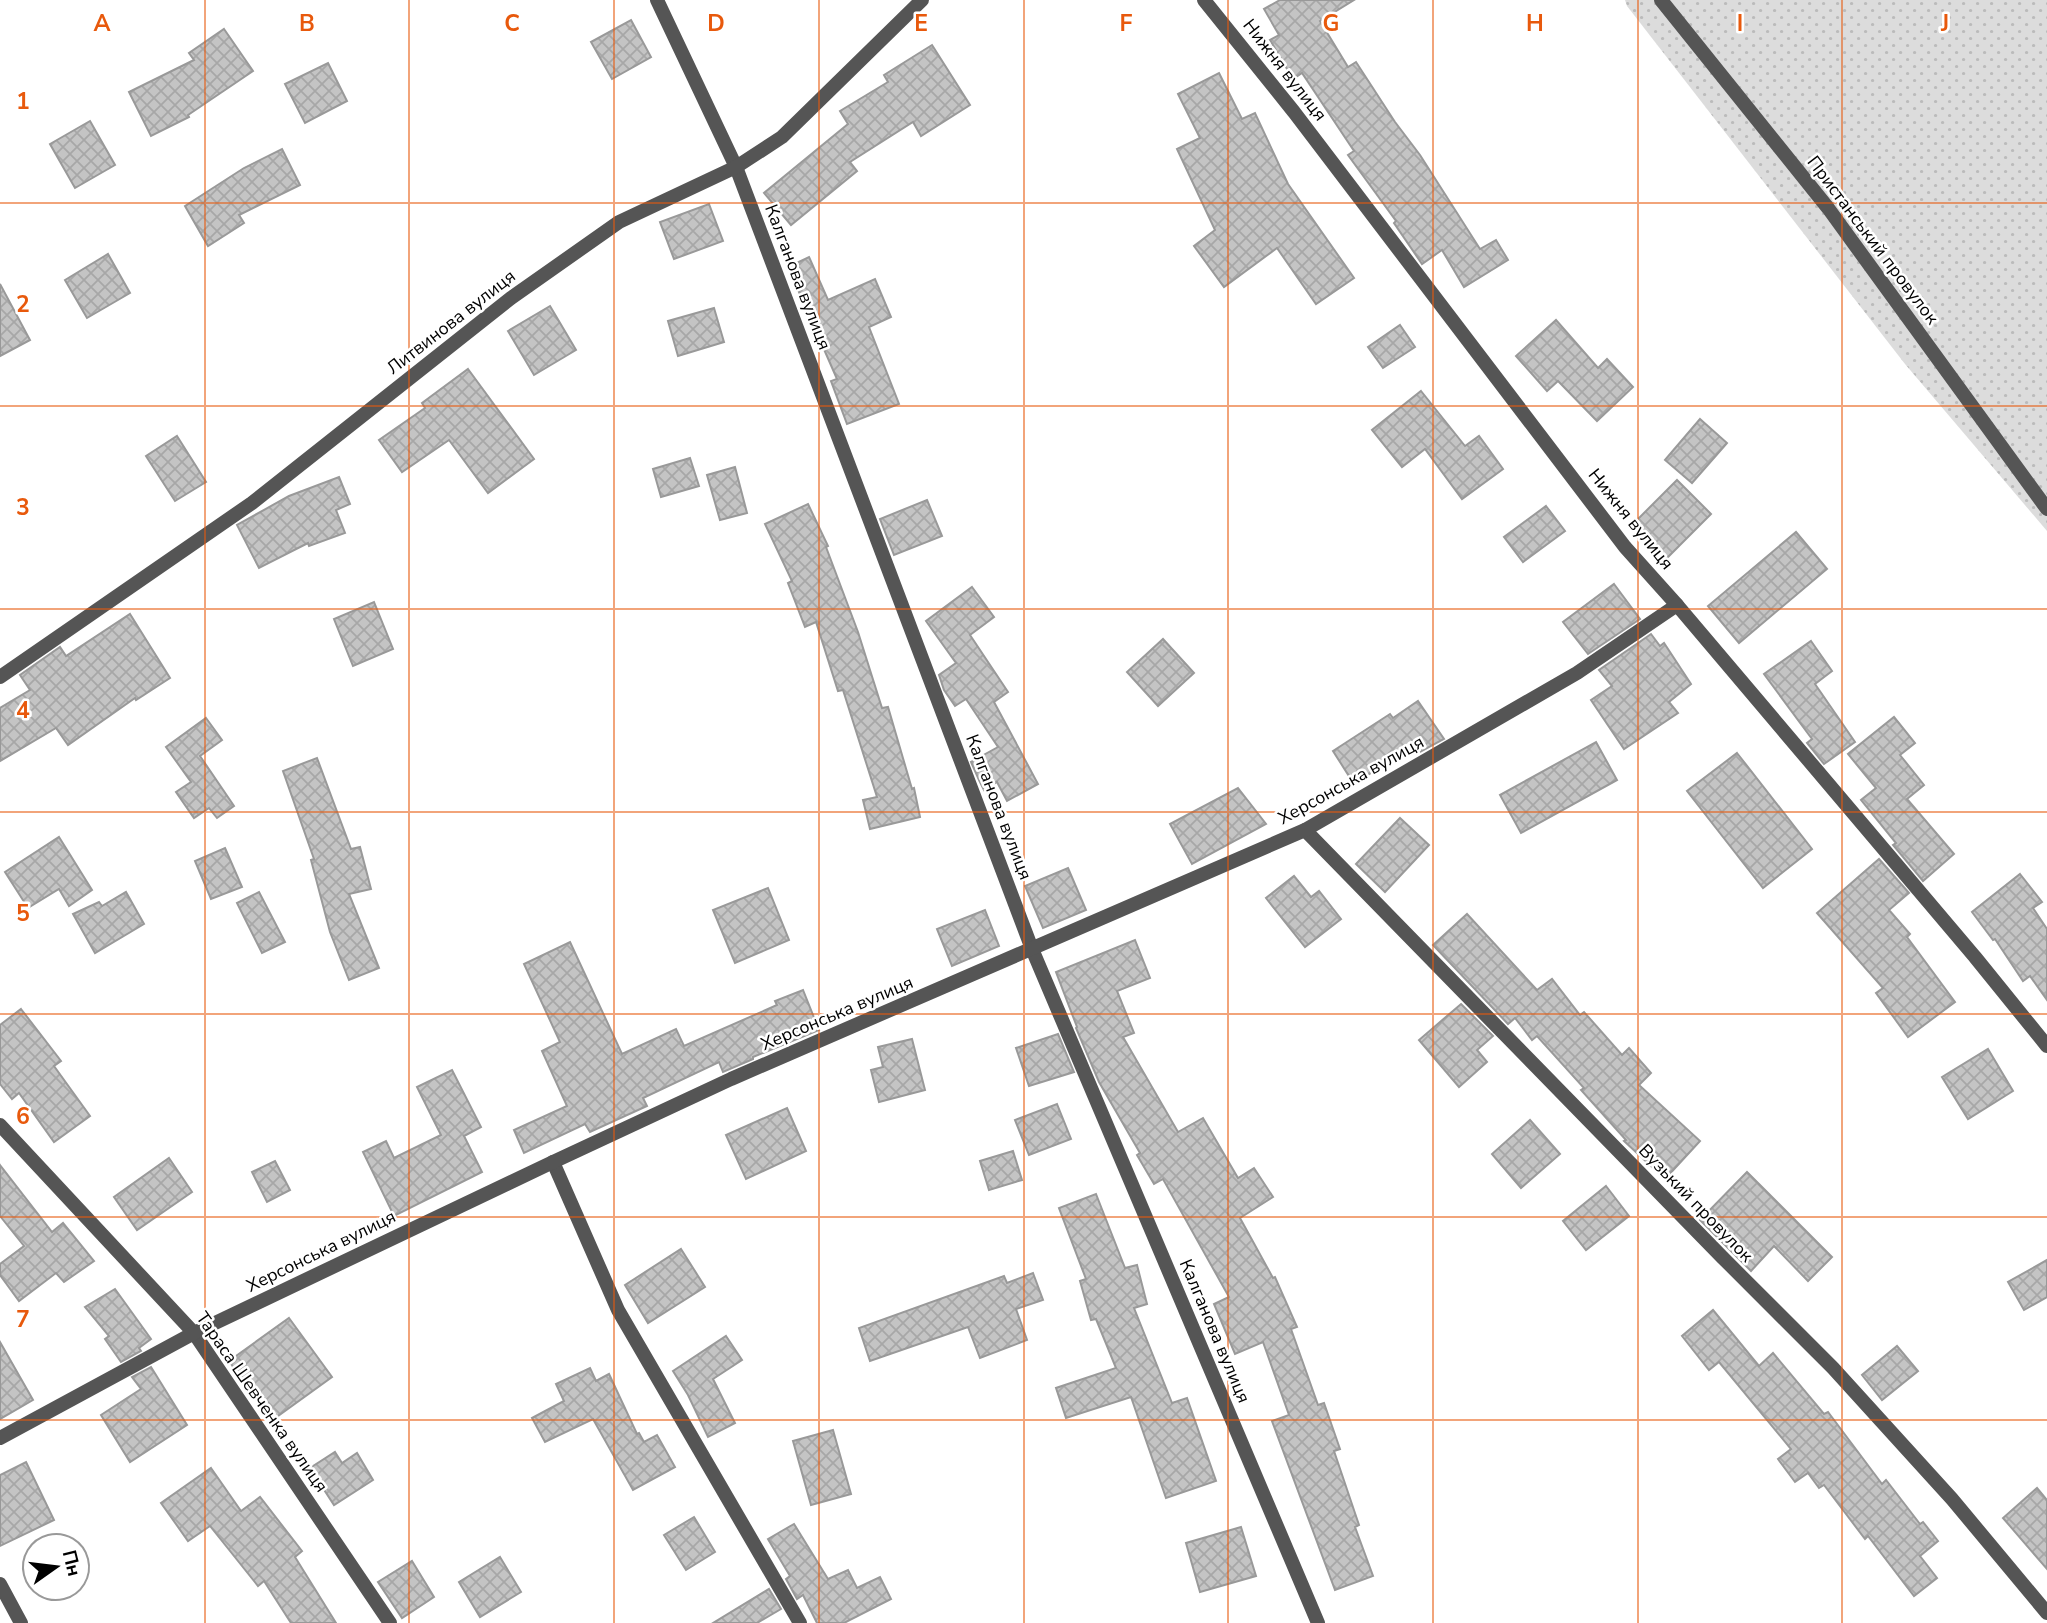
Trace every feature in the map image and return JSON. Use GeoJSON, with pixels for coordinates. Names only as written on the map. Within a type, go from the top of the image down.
{"type":"FeatureCollection","features":[{"type":"Feature","properties":{"kind":"street","name":"Калганова вулиця"},"geometry":{"type":"LineString","coordinates":[[657,0],[736,167],[1032,950],[1318,1623]]}},
{"type":"Feature","properties":{"kind":"street","name":"Литвинова вулиця"},"geometry":{"type":"LineString","coordinates":[[0,677],[252,503],[511,298],[619,222],[736,167],[782,137],[922,0]]}},
{"type":"Feature","properties":{"kind":"street","name":"Нижня вулиця"},"geometry":{"type":"LineString","coordinates":[[1204,0],[1294,112],[1625,547],[1966,946],[2047,1046]]}},
{"type":"Feature","properties":{"kind":"street","name":"Пристанський провулок"},"geometry":{"type":"LineString","coordinates":[[1661,0],[1828,208],[2047,509]]}},
{"type":"Feature","properties":{"kind":"street","name":"Херсонська вулиця"},"geometry":{"type":"LineString","coordinates":[[0,1438],[194,1334],[731,1079],[1305,830],[1577,673],[1677,605]]}},
{"type":"Feature","properties":{"kind":"street","name":"Вузький провулок"},"geometry":{"type":"LineString","coordinates":[[1305,830],[1712,1248],[1833,1368],[1952,1499],[2047,1613]]}},
{"type":"Feature","properties":{"kind":"street","name":"Тараса Шевченка вулиця"},"geometry":{"type":"LineString","coordinates":[[0,1125],[194,1334],[390,1623]]}},
{"type":"Feature","properties":{"kind":"street"},"geometry":{"type":"LineString","coordinates":[[553,1162],[618,1310],[800,1623]]}},
{"type":"Feature","properties":{"kind":"street"},"geometry":{"type":"LineString","coordinates":[[0,1584],[21,1623]]}},
{"type":"Feature","properties":{"kind":"shaded area"},"geometry":{"type":"Polygon","coordinates":[[[1625,0],[2047,0],[2047,531],[1905,364],[1625,0]]]}},
{"type":"Feature","properties":{"kind":"building"},"geometry":{"type":"Polygon","coordinates":[[[1280,0],[1354,0],[1320,21],[1348,67],[1356,62],[1480,249],[1496,240],[1508,260],[1464,287],[1442,250],[1422,264],[1394,223],[1396,221],[1348,155],[1354,151],[1302,73],[1293,79],[1270,40],[1279,35],[1264,9],[1280,0]]]}},
{"type":"Feature","properties":{"kind":"building"},"geometry":{"type":"Polygon","coordinates":[[[631,20],[651,57],[612,79],[591,42],[631,20]]]}},
{"type":"Feature","properties":{"kind":"building"},"geometry":{"type":"Polygon","coordinates":[[[224,29],[253,71],[188,115],[189,117],[151,136],[129,92],[194,60],[189,53],[224,29]]]}},
{"type":"Feature","properties":{"kind":"building"},"geometry":{"type":"Polygon","coordinates":[[[932,45],[970,105],[921,136],[913,122],[850,162],[857,171],[791,225],[764,193],[848,124],[840,111],[888,82],[884,75],[932,45]]]}},
{"type":"Feature","properties":{"kind":"building"},"geometry":{"type":"Polygon","coordinates":[[[328,63],[347,101],[305,123],[285,84],[328,63]]]}},
{"type":"Feature","properties":{"kind":"building"},"geometry":{"type":"Polygon","coordinates":[[[1219,73],[1242,119],[1255,113],[1288,184],[1354,278],[1316,304],[1277,248],[1224,287],[1194,246],[1215,230],[1177,149],[1200,138],[1178,94],[1219,73]]]}},
{"type":"Feature","properties":{"kind":"building"},"geometry":{"type":"Polygon","coordinates":[[[90,121],[115,165],[75,188],[50,144],[90,121]]]}},
{"type":"Feature","properties":{"kind":"building"},"geometry":{"type":"Polygon","coordinates":[[[282,149],[300,185],[239,215],[244,223],[208,246],[185,206],[244,168],[282,149]]]}},
{"type":"Feature","properties":{"kind":"building"},"geometry":{"type":"Polygon","coordinates":[[[709,204],[723,241],[674,259],[660,222],[709,204]]]}},
{"type":"Feature","properties":{"kind":"building"},"geometry":{"type":"Polygon","coordinates":[[[108,254],[130,293],[87,318],[65,280],[108,254]]]}},
{"type":"Feature","properties":{"kind":"building"},"geometry":{"type":"Polygon","coordinates":[[[809,257],[828,300],[875,279],[891,317],[869,327],[899,404],[847,424],[831,381],[837,379],[788,267],[809,257]]]}},
{"type":"Feature","properties":{"kind":"building"},"geometry":{"type":"Polygon","coordinates":[[[0,284],[30,340],[0,356],[0,284]]]}},
{"type":"Feature","properties":{"kind":"building"},"geometry":{"type":"Polygon","coordinates":[[[550,306],[576,350],[534,375],[508,331],[550,306]]]}},
{"type":"Feature","properties":{"kind":"building"},"geometry":{"type":"Polygon","coordinates":[[[714,308],[724,342],[678,356],[668,321],[714,308]]]}},
{"type":"Feature","properties":{"kind":"building"},"geometry":{"type":"Polygon","coordinates":[[[1556,320],[1598,368],[1607,359],[1633,387],[1597,421],[1558,381],[1547,391],[1516,356],[1556,320]]]}},
{"type":"Feature","properties":{"kind":"building"},"geometry":{"type":"Polygon","coordinates":[[[1400,325],[1415,347],[1383,368],[1368,347],[1400,325]]]}},
{"type":"Feature","properties":{"kind":"building"},"geometry":{"type":"Polygon","coordinates":[[[468,369],[534,459],[488,493],[449,440],[402,472],[379,440],[425,408],[422,403],[468,369]]]}},
{"type":"Feature","properties":{"kind":"building"},"geometry":{"type":"Polygon","coordinates":[[[1421,391],[1465,446],[1479,436],[1503,469],[1462,499],[1425,449],[1402,467],[1372,430],[1421,391]]]}},
{"type":"Feature","properties":{"kind":"building"},"geometry":{"type":"Polygon","coordinates":[[[1700,419],[1727,443],[1692,483],[1665,460],[1700,419]]]}},
{"type":"Feature","properties":{"kind":"building"},"geometry":{"type":"Polygon","coordinates":[[[177,436],[206,482],[175,501],[146,456],[177,436]]]}},
{"type":"Feature","properties":{"kind":"building"},"geometry":{"type":"Polygon","coordinates":[[[690,458],[699,486],[661,497],[653,469],[690,458]]]}},
{"type":"Feature","properties":{"kind":"building"},"geometry":{"type":"Polygon","coordinates":[[[735,467],[747,513],[720,520],[707,475],[735,467]]]}},
{"type":"Feature","properties":{"kind":"building"},"geometry":{"type":"Polygon","coordinates":[[[339,477],[350,504],[336,510],[345,533],[309,546],[308,543],[259,568],[237,525],[289,496],[339,477]]]}},
{"type":"Feature","properties":{"kind":"building"},"geometry":{"type":"Polygon","coordinates":[[[1677,480],[1711,514],[1666,559],[1632,525],[1677,480]]]}},
{"type":"Feature","properties":{"kind":"building"},"geometry":{"type":"Polygon","coordinates":[[[927,500],[942,536],[894,555],[880,519],[927,500]]]}},
{"type":"Feature","properties":{"kind":"building"},"geometry":{"type":"Polygon","coordinates":[[[808,504],[828,546],[826,547],[858,632],[882,708],[888,707],[912,789],[914,788],[920,817],[870,829],[863,800],[877,797],[843,690],[838,691],[816,622],[805,627],[788,583],[792,581],[765,524],[808,504]]]}},
{"type":"Feature","properties":{"kind":"building"},"geometry":{"type":"Polygon","coordinates":[[[1546,506],[1565,531],[1523,562],[1504,537],[1546,506]]]}},
{"type":"Feature","properties":{"kind":"building"},"geometry":{"type":"Polygon","coordinates":[[[1796,532],[1827,569],[1739,643],[1708,606],[1796,532]]]}},
{"type":"Feature","properties":{"kind":"building"},"geometry":{"type":"Polygon","coordinates":[[[1614,584],[1640,619],[1588,654],[1563,622],[1614,584]]]}},
{"type":"Feature","properties":{"kind":"building"},"geometry":{"type":"Polygon","coordinates":[[[972,587],[994,617],[970,635],[1008,692],[994,702],[1038,784],[1007,801],[997,782],[984,790],[979,780],[971,762],[998,747],[966,699],[955,706],[944,690],[939,675],[956,663],[926,621],[972,587]]]}},
{"type":"Feature","properties":{"kind":"building"},"geometry":{"type":"Polygon","coordinates":[[[374,602],[393,649],[353,666],[334,619],[374,602]]]}},
{"type":"Feature","properties":{"kind":"building"},"geometry":{"type":"Polygon","coordinates":[[[130,614],[170,678],[136,700],[135,698],[68,745],[56,728],[0,761],[0,708],[30,690],[20,675],[60,647],[66,656],[130,614]]]}},
{"type":"Feature","properties":{"kind":"building"},"geometry":{"type":"Polygon","coordinates":[[[1651,634],[1660,646],[1664,643],[1691,684],[1669,702],[1678,713],[1624,749],[1591,700],[1612,686],[1599,670],[1651,634]]]}},
{"type":"Feature","properties":{"kind":"building"},"geometry":{"type":"Polygon","coordinates":[[[1163,639],[1194,673],[1158,706],[1127,672],[1163,639]]]}},
{"type":"Feature","properties":{"kind":"building"},"geometry":{"type":"Polygon","coordinates":[[[1811,641],[1832,671],[1815,684],[1855,742],[1824,764],[1807,743],[1812,739],[1764,674],[1811,641]]]}},
{"type":"Feature","properties":{"kind":"building"},"geometry":{"type":"Polygon","coordinates":[[[1418,701],[1444,739],[1420,752],[1415,744],[1354,784],[1333,751],[1390,714],[1393,718],[1418,701]]]}},
{"type":"Feature","properties":{"kind":"building"},"geometry":{"type":"Polygon","coordinates":[[[1894,717],[1915,743],[1900,755],[1924,785],[1907,799],[1954,854],[1923,881],[1861,800],[1876,788],[1848,754],[1894,717]]]}},
{"type":"Feature","properties":{"kind":"building"},"geometry":{"type":"Polygon","coordinates":[[[206,718],[222,740],[200,756],[234,806],[217,818],[209,808],[194,818],[176,792],[191,782],[166,747],[206,718]]]}},
{"type":"Feature","properties":{"kind":"building"},"geometry":{"type":"Polygon","coordinates":[[[1596,742],[1617,780],[1521,833],[1500,795],[1596,742]]]}},
{"type":"Feature","properties":{"kind":"building"},"geometry":{"type":"Polygon","coordinates":[[[1737,753],[1812,849],[1763,888],[1687,791],[1737,753]]]}},
{"type":"Feature","properties":{"kind":"building"},"geometry":{"type":"Polygon","coordinates":[[[317,758],[351,849],[360,847],[371,889],[349,894],[379,968],[349,980],[330,932],[311,860],[314,859],[283,771],[317,758]]]}},
{"type":"Feature","properties":{"kind":"building"},"geometry":{"type":"Polygon","coordinates":[[[1238,788],[1266,824],[1192,864],[1170,824],[1238,788]]]}},
{"type":"Feature","properties":{"kind":"building"},"geometry":{"type":"Polygon","coordinates":[[[1400,818],[1429,845],[1385,892],[1356,864],[1400,818]]]}},
{"type":"Feature","properties":{"kind":"building"},"geometry":{"type":"Polygon","coordinates":[[[59,837],[92,890],[69,906],[59,889],[28,908],[5,872],[59,837]]]}},
{"type":"Feature","properties":{"kind":"building"},"geometry":{"type":"Polygon","coordinates":[[[225,848],[242,887],[211,899],[195,861],[225,848]]]}},
{"type":"Feature","properties":{"kind":"building"},"geometry":{"type":"Polygon","coordinates":[[[1879,859],[1909,893],[1889,910],[1910,934],[1907,937],[1955,1002],[1908,1037],[1876,993],[1883,988],[1817,913],[1879,859]]]}},
{"type":"Feature","properties":{"kind":"building"},"geometry":{"type":"Polygon","coordinates":[[[1068,868],[1086,910],[1043,928],[1025,886],[1068,868]]]}},
{"type":"Feature","properties":{"kind":"building"},"geometry":{"type":"Polygon","coordinates":[[[2020,874],[2042,902],[2033,908],[2047,929],[2047,1000],[2030,976],[2023,981],[1995,939],[1993,940],[1972,912],[2020,874]]]}},
{"type":"Feature","properties":{"kind":"building"},"geometry":{"type":"Polygon","coordinates":[[[1294,876],[1311,897],[1319,891],[1341,919],[1305,947],[1266,898],[1294,876]]]}},
{"type":"Feature","properties":{"kind":"building"},"geometry":{"type":"Polygon","coordinates":[[[768,888],[789,940],[735,963],[713,910],[768,888]]]}},
{"type":"Feature","properties":{"kind":"building"},"geometry":{"type":"Polygon","coordinates":[[[126,892],[144,924],[95,953],[73,914],[99,902],[102,906],[126,892]]]}},
{"type":"Feature","properties":{"kind":"building"},"geometry":{"type":"Polygon","coordinates":[[[259,892],[285,942],[262,953],[237,903],[259,892]]]}},
{"type":"Feature","properties":{"kind":"building"},"geometry":{"type":"Polygon","coordinates":[[[985,910],[999,946],[952,966],[937,929],[985,910]]]}},
{"type":"Feature","properties":{"kind":"building"},"geometry":{"type":"Polygon","coordinates":[[[1467,914],[1537,990],[1552,979],[1580,1015],[1584,1012],[1622,1055],[1629,1048],[1651,1073],[1639,1085],[1700,1141],[1665,1179],[1624,1141],[1626,1140],[1581,1090],[1584,1088],[1537,1036],[1532,1040],[1515,1018],[1508,1024],[1433,945],[1467,914]]]}},
{"type":"Feature","properties":{"kind":"building"},"geometry":{"type":"Polygon","coordinates":[[[1135,940],[1150,978],[1117,991],[1134,1033],[1123,1037],[1178,1132],[1203,1118],[1238,1178],[1254,1168],[1273,1197],[1240,1218],[1273,1278],[1275,1277],[1297,1327],[1291,1329],[1318,1405],[1324,1403],[1340,1449],[1334,1451],[1359,1525],[1355,1527],[1373,1576],[1335,1590],[1272,1421],[1289,1415],[1263,1342],[1235,1354],[1214,1304],[1229,1297],[1163,1179],[1154,1184],[1137,1155],[1140,1153],[1099,1082],[1056,972],[1135,940]]]}},
{"type":"Feature","properties":{"kind":"building"},"geometry":{"type":"Polygon","coordinates":[[[570,942],[622,1054],[676,1029],[684,1046],[777,1005],[775,1001],[803,990],[819,1030],[723,1072],[719,1062],[643,1098],[647,1106],[590,1132],[585,1124],[524,1153],[514,1130],[567,1106],[542,1051],[560,1042],[524,964],[570,942]]]}},
{"type":"Feature","properties":{"kind":"building"},"geometry":{"type":"Polygon","coordinates":[[[1461,1004],[1493,1036],[1477,1050],[1487,1062],[1459,1087],[1419,1040],[1461,1004]]]}},
{"type":"Feature","properties":{"kind":"building"},"geometry":{"type":"Polygon","coordinates":[[[21,1009],[61,1061],[54,1066],[90,1116],[54,1142],[19,1093],[12,1099],[0,1084],[0,1025],[21,1009]]]}},
{"type":"Feature","properties":{"kind":"building"},"geometry":{"type":"Polygon","coordinates":[[[1058,1034],[1074,1072],[1029,1086],[1016,1048],[1058,1034]]]}},
{"type":"Feature","properties":{"kind":"building"},"geometry":{"type":"Polygon","coordinates":[[[912,1039],[925,1090],[879,1102],[871,1070],[883,1067],[878,1047],[912,1039]]]}},
{"type":"Feature","properties":{"kind":"building"},"geometry":{"type":"Polygon","coordinates":[[[1988,1049],[2013,1091],[1968,1119],[1942,1077],[1988,1049]]]}},
{"type":"Feature","properties":{"kind":"building"},"geometry":{"type":"Polygon","coordinates":[[[452,1070],[481,1127],[464,1136],[482,1172],[394,1216],[363,1152],[386,1141],[394,1158],[441,1135],[417,1087],[452,1070]]]}},
{"type":"Feature","properties":{"kind":"building"},"geometry":{"type":"Polygon","coordinates":[[[1057,1104],[1071,1139],[1029,1155],[1015,1120],[1057,1104]]]}},
{"type":"Feature","properties":{"kind":"building"},"geometry":{"type":"Polygon","coordinates":[[[787,1108],[806,1151],[746,1179],[726,1135],[787,1108]]]}},
{"type":"Feature","properties":{"kind":"building"},"geometry":{"type":"Polygon","coordinates":[[[1530,1120],[1560,1154],[1521,1188],[1492,1154],[1530,1120]]]}},
{"type":"Feature","properties":{"kind":"building"},"geometry":{"type":"Polygon","coordinates":[[[1013,1151],[1022,1180],[989,1190],[980,1161],[1013,1151]]]}},
{"type":"Feature","properties":{"kind":"building"},"geometry":{"type":"Polygon","coordinates":[[[169,1158],[192,1192],[137,1230],[114,1197],[169,1158]]]}},
{"type":"Feature","properties":{"kind":"building"},"geometry":{"type":"Polygon","coordinates":[[[275,1161],[290,1190],[267,1202],[252,1172],[275,1161]]]}},
{"type":"Feature","properties":{"kind":"building"},"geometry":{"type":"Polygon","coordinates":[[[0,1165],[52,1232],[63,1223],[94,1261],[64,1282],[56,1273],[19,1301],[0,1275],[0,1264],[24,1246],[0,1216],[0,1165]]]}},
{"type":"Feature","properties":{"kind":"building"},"geometry":{"type":"Polygon","coordinates":[[[1747,1172],[1832,1257],[1808,1281],[1774,1246],[1751,1271],[1700,1220],[1747,1172]]]}},
{"type":"Feature","properties":{"kind":"building"},"geometry":{"type":"Polygon","coordinates":[[[1606,1186],[1629,1216],[1586,1250],[1563,1221],[1606,1186]]]}},
{"type":"Feature","properties":{"kind":"building"},"geometry":{"type":"Polygon","coordinates":[[[1096,1194],[1125,1268],[1137,1265],[1147,1304],[1134,1308],[1172,1403],[1187,1398],[1216,1481],[1166,1498],[1131,1397],[1066,1418],[1056,1388],[1116,1368],[1096,1319],[1091,1320],[1080,1281],[1086,1279],[1059,1208],[1096,1194]]]}},
{"type":"Feature","properties":{"kind":"building"},"geometry":{"type":"Polygon","coordinates":[[[681,1249],[705,1287],[648,1323],[625,1285],[681,1249]]]}},
{"type":"Feature","properties":{"kind":"building"},"geometry":{"type":"Polygon","coordinates":[[[2047,1260],[2047,1297],[2024,1310],[2008,1282],[2047,1260]]]}},
{"type":"Feature","properties":{"kind":"building"},"geometry":{"type":"Polygon","coordinates":[[[1033,1273],[1043,1300],[1016,1309],[1027,1340],[980,1358],[968,1327],[870,1361],[859,1328],[1004,1276],[1007,1283],[1033,1273]]]}},
{"type":"Feature","properties":{"kind":"building"},"geometry":{"type":"Polygon","coordinates":[[[115,1289],[151,1339],[139,1348],[141,1351],[121,1362],[105,1339],[109,1336],[85,1307],[115,1289]]]}},
{"type":"Feature","properties":{"kind":"building"},"geometry":{"type":"Polygon","coordinates":[[[1713,1310],[1759,1366],[1773,1353],[1824,1414],[1828,1412],[1882,1484],[1886,1480],[1920,1524],[1923,1522],[1938,1541],[1920,1556],[1937,1578],[1914,1596],[1868,1536],[1865,1539],[1824,1485],[1819,1488],[1808,1473],[1795,1482],[1778,1459],[1791,1449],[1719,1362],[1709,1370],[1682,1336],[1713,1310]]]}},
{"type":"Feature","properties":{"kind":"building"},"geometry":{"type":"Polygon","coordinates":[[[289,1318],[332,1377],[271,1421],[229,1361],[289,1318]]]}},
{"type":"Feature","properties":{"kind":"building"},"geometry":{"type":"Polygon","coordinates":[[[726,1336],[742,1360],[713,1379],[735,1423],[708,1437],[673,1371],[726,1336]]]}},
{"type":"Feature","properties":{"kind":"building"},"geometry":{"type":"Polygon","coordinates":[[[0,1342],[33,1400],[0,1419],[0,1342]]]}},
{"type":"Feature","properties":{"kind":"building"},"geometry":{"type":"Polygon","coordinates":[[[1897,1346],[1918,1371],[1882,1400],[1862,1375],[1897,1346]]]}},
{"type":"Feature","properties":{"kind":"building"},"geometry":{"type":"Polygon","coordinates":[[[151,1367],[187,1425],[130,1462],[101,1415],[141,1389],[132,1377],[151,1367]]]}},
{"type":"Feature","properties":{"kind":"building"},"geometry":{"type":"Polygon","coordinates":[[[590,1368],[596,1381],[609,1374],[637,1434],[639,1433],[644,1442],[657,1435],[675,1467],[633,1490],[593,1419],[545,1442],[532,1418],[564,1401],[556,1384],[590,1368]]]}},
{"type":"Feature","properties":{"kind":"building"},"geometry":{"type":"Polygon","coordinates":[[[833,1430],[851,1494],[811,1505],[793,1441],[833,1430]]]}},
{"type":"Feature","properties":{"kind":"building"},"geometry":{"type":"Polygon","coordinates":[[[335,1452],[342,1463],[357,1453],[373,1480],[334,1505],[310,1468],[335,1452]]]}},
{"type":"Feature","properties":{"kind":"building"},"geometry":{"type":"Polygon","coordinates":[[[26,1462],[54,1520],[29,1532],[21,1532],[21,1536],[0,1546],[0,1475],[26,1462]]]}},
{"type":"Feature","properties":{"kind":"building"},"geometry":{"type":"Polygon","coordinates":[[[211,1468],[241,1511],[260,1497],[302,1551],[295,1557],[336,1623],[291,1623],[264,1581],[258,1586],[210,1526],[188,1541],[161,1503],[211,1468]]]}},
{"type":"Feature","properties":{"kind":"building"},"geometry":{"type":"Polygon","coordinates":[[[2037,1488],[2047,1500],[2047,1569],[2003,1518],[2037,1488]]]}},
{"type":"Feature","properties":{"kind":"building"},"geometry":{"type":"Polygon","coordinates":[[[694,1517],[715,1552],[686,1570],[664,1535],[694,1517]]]}},
{"type":"Feature","properties":{"kind":"building"},"geometry":{"type":"Polygon","coordinates":[[[794,1524],[828,1579],[848,1570],[857,1588],[880,1577],[891,1599],[844,1623],[817,1623],[803,1595],[797,1599],[786,1579],[790,1576],[768,1539],[794,1524]]]}},
{"type":"Feature","properties":{"kind":"building"},"geometry":{"type":"Polygon","coordinates":[[[1241,1527],[1256,1576],[1200,1592],[1186,1543],[1241,1527]]]}},
{"type":"Feature","properties":{"kind":"building"},"geometry":{"type":"Polygon","coordinates":[[[500,1557],[521,1592],[480,1617],[459,1582],[500,1557]]]}},
{"type":"Feature","properties":{"kind":"building"},"geometry":{"type":"Polygon","coordinates":[[[412,1561],[434,1597],[402,1618],[378,1582],[412,1561]]]}},
{"type":"Feature","properties":{"kind":"building"},"geometry":{"type":"Polygon","coordinates":[[[769,1589],[781,1609],[757,1623],[713,1623],[769,1589]]]}}]}
